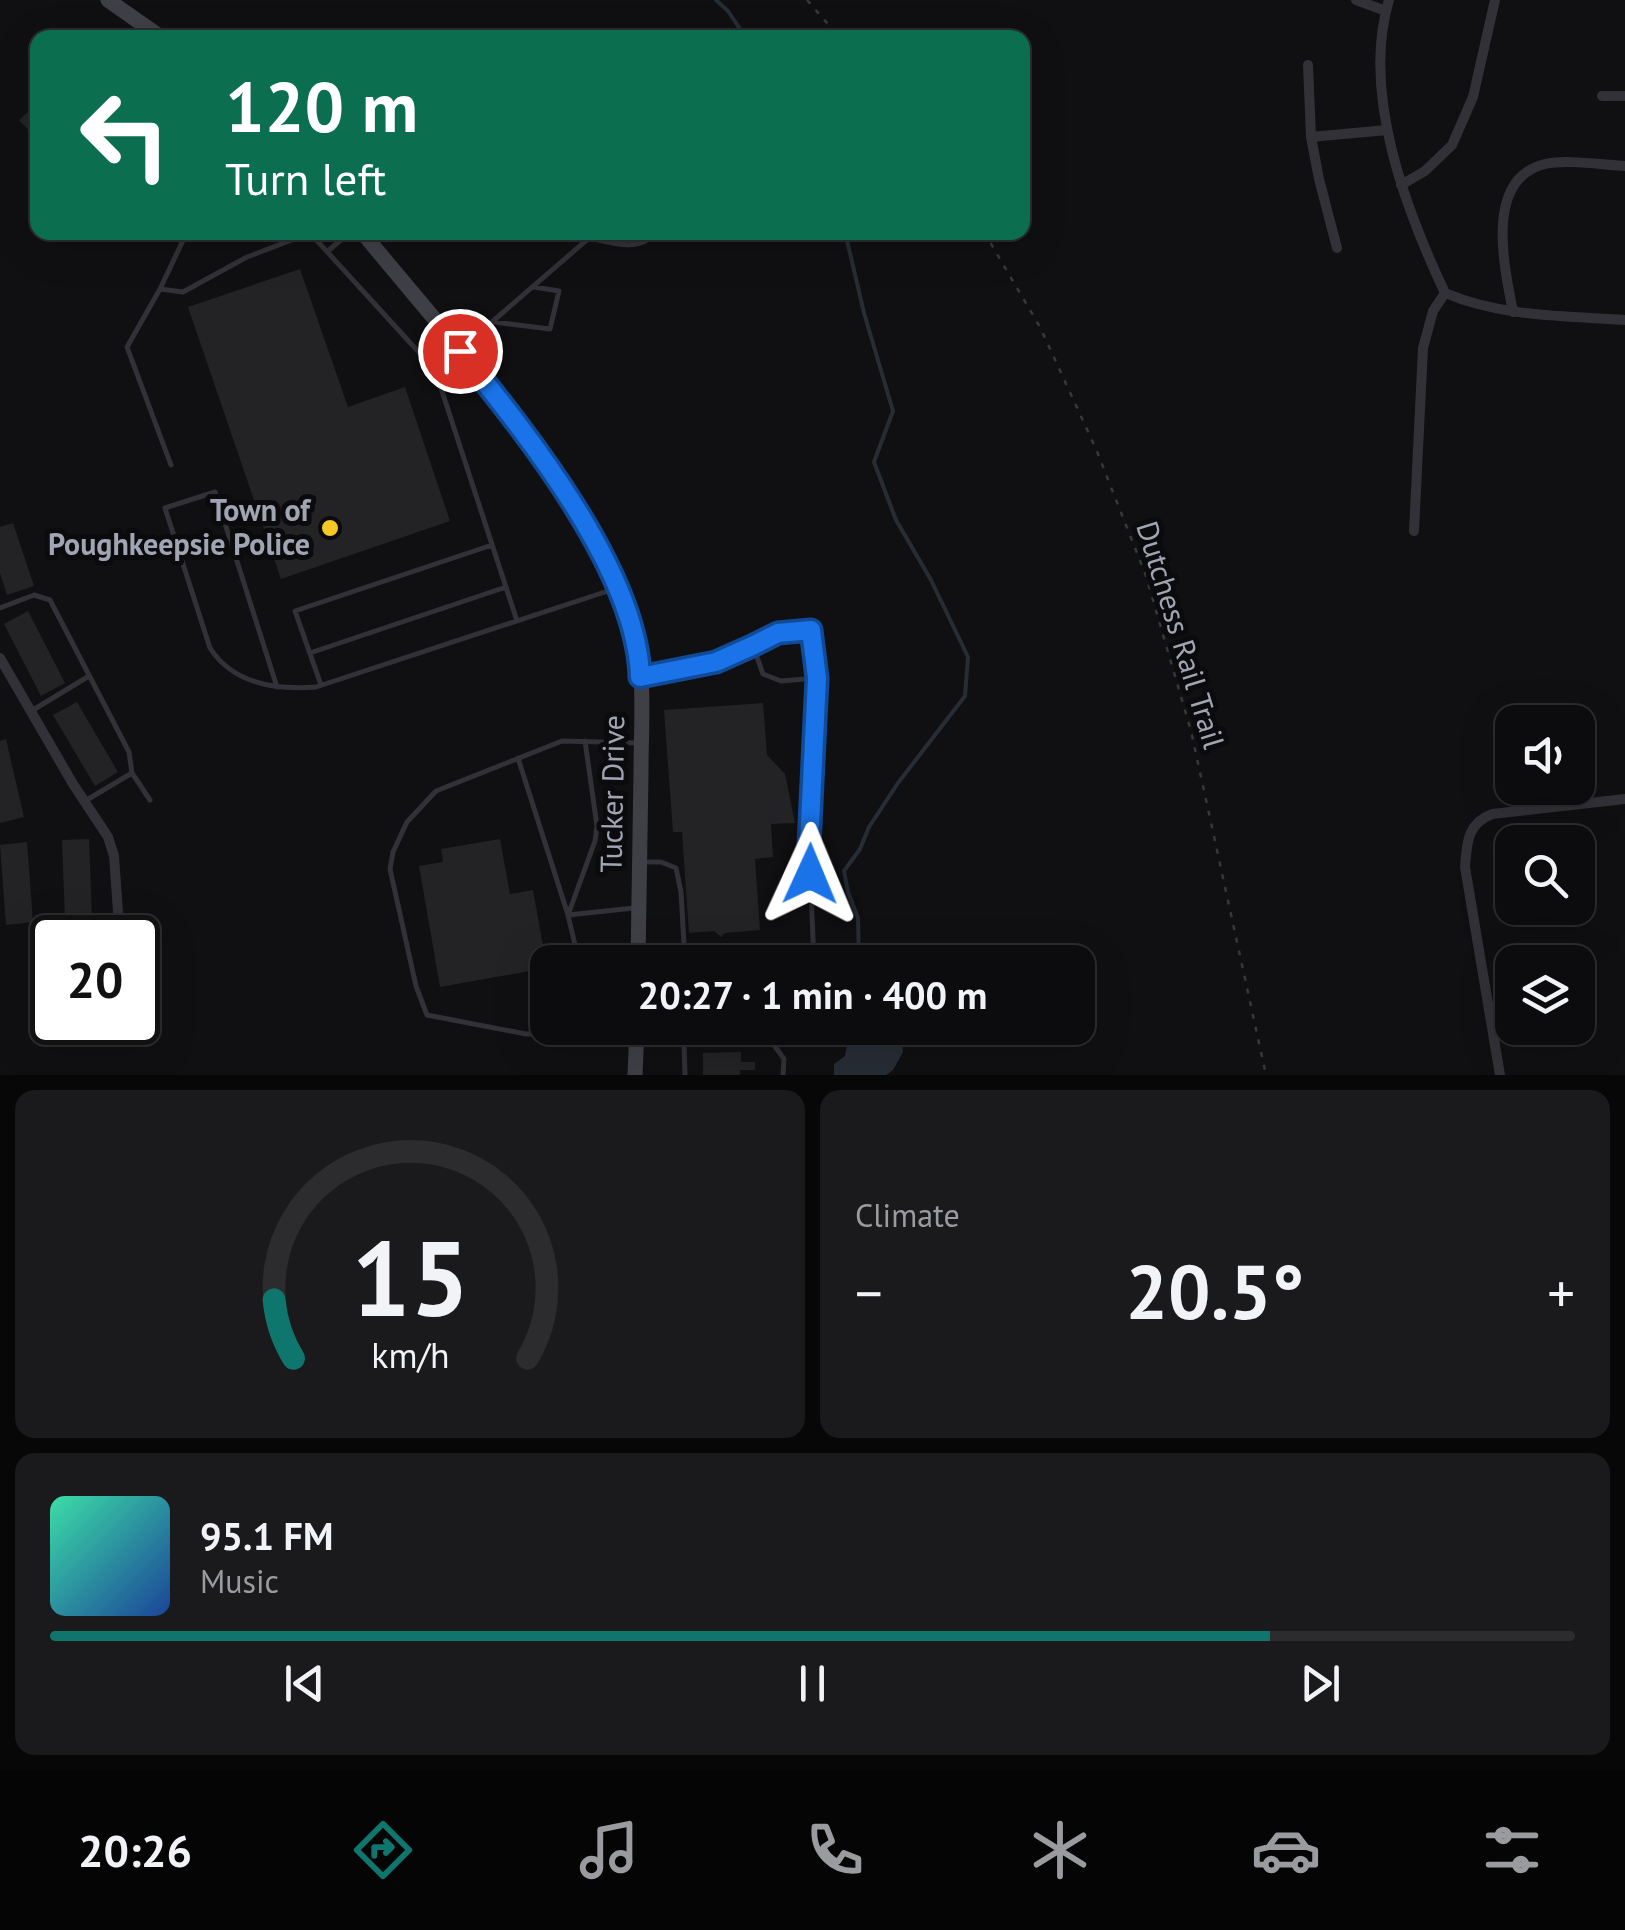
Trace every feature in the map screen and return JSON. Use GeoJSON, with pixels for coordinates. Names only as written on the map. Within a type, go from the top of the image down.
{"type":"FeatureCollection","features":[{"type":"Feature","properties":{"kind":"street"},"geometry":{"type":"LineString","coordinates":[[108,0],[151,30]]}},
{"type":"Feature","properties":{"kind":"street"},"geometry":{"type":"LineString","coordinates":[[1356,0],[1388,6],[1381,47],[1387,130],[1419,239],[1445,294],[1513,312],[1625,320]]}},
{"type":"Feature","properties":{"kind":"street"},"geometry":{"type":"LineString","coordinates":[[1401,185],[1425,171],[1452,145],[1473,97],[1494,0]]}},
{"type":"Feature","properties":{"kind":"street"},"geometry":{"type":"LineString","coordinates":[[1308,65],[1311,137],[1337,248]]}},
{"type":"Feature","properties":{"kind":"street"},"geometry":{"type":"LineString","coordinates":[[1602,96],[1625,96]]}},
{"type":"Feature","properties":{"kind":"street"},"geometry":{"type":"LineString","coordinates":[[1311,137],[1387,130]]}},
{"type":"Feature","properties":{"kind":"street"},"geometry":{"type":"LineString","coordinates":[[1513,312],[1501,244],[1512,190],[1522,178],[1544,164],[1625,166]]}},
{"type":"Feature","properties":{"kind":"street","name":"Tucker Drive"},"geometry":{"type":"LineString","coordinates":[[369,240],[460,351],[559,483],[591,535],[632,626],[640,677],[638,945]]}},
{"type":"Feature","properties":{"kind":"street"},"geometry":{"type":"LineString","coordinates":[[1414,531],[1423,348],[1433,310],[1445,294]]}},
{"type":"Feature","properties":{"kind":"street"},"geometry":{"type":"LineString","coordinates":[[0,658],[108,837],[114,856],[118,912]]}},
{"type":"Feature","properties":{"kind":"street"},"geometry":{"type":"LineString","coordinates":[[1500,1075],[1465,867],[1473,826],[1492,814],[1625,799]]}},
{"type":"Feature","properties":{"kind":"street"},"geometry":{"type":"LineString","coordinates":[[636,1075],[637,1045]]}},
{"type":"Feature","properties":{"kind":"lane"},"geometry":{"type":"LineString","coordinates":[[170,465],[127,347],[183,240]]}},
{"type":"Feature","properties":{"kind":"lane"},"geometry":{"type":"LineString","coordinates":[[160,289],[183,292],[247,257],[292,240]]}},
{"type":"Feature","properties":{"kind":"lane"},"geometry":{"type":"LineString","coordinates":[[317,240],[434,372],[517,621]]}},
{"type":"Feature","properties":{"kind":"lane"},"geometry":{"type":"LineString","coordinates":[[328,251],[341,240]]}},
{"type":"Feature","properties":{"kind":"lane"},"geometry":{"type":"LineString","coordinates":[[434,372],[588,240]]}},
{"type":"Feature","properties":{"kind":"lane"},"geometry":{"type":"LineString","coordinates":[[599,240],[636,245],[649,240]]}},
{"type":"Feature","properties":{"kind":"lane"},"geometry":{"type":"LineString","coordinates":[[493,322],[550,329],[558,291],[534,287]]}},
{"type":"Feature","properties":{"kind":"lane"},"geometry":{"type":"LineString","coordinates":[[277,686],[215,492],[166,508],[210,648],[229,670],[277,686],[321,685],[617,588]]}},
{"type":"Feature","properties":{"kind":"lane"},"geometry":{"type":"LineString","coordinates":[[321,685],[295,611],[492,546]]}},
{"type":"Feature","properties":{"kind":"lane"},"geometry":{"type":"LineString","coordinates":[[310,654],[506,587]]}},
{"type":"Feature","properties":{"kind":"lane"},"geometry":{"type":"LineString","coordinates":[[0,608],[34,595],[50,600],[129,752],[132,773],[150,800]]}},
{"type":"Feature","properties":{"kind":"lane"},"geometry":{"type":"LineString","coordinates":[[640,677],[716,662],[778,633],[811,630],[817,678],[809,845],[813,945]]}},
{"type":"Feature","properties":{"kind":"lane"},"geometry":{"type":"LineString","coordinates":[[752,646],[763,674],[782,681],[817,678]]}},
{"type":"Feature","properties":{"kind":"lane"},"geometry":{"type":"LineString","coordinates":[[31,712],[89,676]]}},
{"type":"Feature","properties":{"kind":"lane"},"geometry":{"type":"LineString","coordinates":[[530,1034],[428,1015],[416,986],[390,869],[393,852],[407,822],[436,791],[562,741],[641,743]]}},
{"type":"Feature","properties":{"kind":"lane"},"geometry":{"type":"LineString","coordinates":[[568,916],[597,826],[585,742]]}},
{"type":"Feature","properties":{"kind":"lane"},"geometry":{"type":"LineString","coordinates":[[518,758],[575,945]]}},
{"type":"Feature","properties":{"kind":"lane"},"geometry":{"type":"LineString","coordinates":[[85,802],[132,773]]}},
{"type":"Feature","properties":{"kind":"lane"},"geometry":{"type":"LineString","coordinates":[[640,862],[662,862],[676,868],[685,945]]}},
{"type":"Feature","properties":{"kind":"lane"},"geometry":{"type":"LineString","coordinates":[[568,916],[639,908]]}},
{"type":"Feature","properties":{"kind":"lane"},"geometry":{"type":"LineString","coordinates":[[684,1045],[685,1075]]}},
{"type":"Feature","properties":{"kind":"lane"},"geometry":{"type":"LineString","coordinates":[[774,1045],[784,1058],[783,1075]]}},
{"type":"Feature","properties":{"kind":"path"},"geometry":{"type":"LineString","coordinates":[[806,0],[833,30]]}},
{"type":"Feature","properties":{"kind":"path","name":"Dutchess Rail Trail"},"geometry":{"type":"LineString","coordinates":[[989,240],[1040,327],[1096,449],[1146,576],[1191,731],[1266,1075]]}},
{"type":"Feature","properties":{"kind":"shaded area"},"geometry":{"type":"Polygon","coordinates":[[[847,1045],[902,1045],[903,1052],[886,1075],[834,1075],[834,1064],[845,1056],[847,1045]]]}},
{"type":"Feature","properties":{"kind":"building"},"geometry":{"type":"Polygon","coordinates":[[[30,110],[30,132],[19,120],[30,110]]]}},
{"type":"Feature","properties":{"kind":"building"},"geometry":{"type":"Polygon","coordinates":[[[300,269],[348,407],[405,387],[450,521],[281,579],[188,307],[300,269]]]}},
{"type":"Feature","properties":{"kind":"building"},"geometry":{"type":"Polygon","coordinates":[[[13,523],[34,586],[7,595],[0,573],[0,527],[13,523]]]}},
{"type":"Feature","properties":{"kind":"building"},"geometry":{"type":"Polygon","coordinates":[[[28,611],[65,683],[41,696],[4,624],[28,611]]]}},
{"type":"Feature","properties":{"kind":"building"},"geometry":{"type":"Polygon","coordinates":[[[77,702],[118,772],[95,786],[53,715],[77,702]]]}},
{"type":"Feature","properties":{"kind":"building"},"geometry":{"type":"Polygon","coordinates":[[[763,703],[767,755],[785,774],[795,823],[771,824],[773,857],[755,859],[760,930],[725,933],[721,937],[714,931],[689,933],[682,832],[673,832],[664,710],[763,703]]]}},
{"type":"Feature","properties":{"kind":"building"},"geometry":{"type":"Polygon","coordinates":[[[6,739],[24,817],[0,823],[0,741],[6,739]]]}},
{"type":"Feature","properties":{"kind":"building"},"geometry":{"type":"Polygon","coordinates":[[[89,839],[92,915],[65,915],[62,840],[89,839]]]}},
{"type":"Feature","properties":{"kind":"building"},"geometry":{"type":"Polygon","coordinates":[[[500,839],[510,894],[533,890],[543,945],[530,945],[530,971],[440,987],[419,866],[443,862],[441,849],[500,839]]]}},
{"type":"Feature","properties":{"kind":"building"},"geometry":{"type":"Polygon","coordinates":[[[27,842],[30,922],[6,925],[0,845],[27,842]]]}},
{"type":"Feature","properties":{"kind":"building"},"geometry":{"type":"Polygon","coordinates":[[[741,1052],[741,1062],[755,1062],[755,1070],[740,1070],[740,1075],[703,1075],[703,1053],[741,1052]]]}},
{"type":"Feature","properties":{"kind":"waterway"},"geometry":{"type":"LineString","coordinates":[[716,0],[741,30]]}},
{"type":"Feature","properties":{"kind":"waterway"},"geometry":{"type":"LineString","coordinates":[[847,240],[893,411],[874,462],[896,520],[931,580],[968,657],[965,696],[898,783],[844,871],[858,918],[859,945]]}},
{"type":"Feature","properties":{"kind":"place","name":"Town of Poughkeepsie Police"},"geometry":{"type":"Point","coordinates":[330,528]}},
{"type":"Feature","properties":{"kind":"route"},"geometry":{"type":"LineString","coordinates":[[460,351],[523,432],[591,535],[632,626],[640,677],[716,662],[778,633],[811,630],[817,678],[810,874]]}}]}
